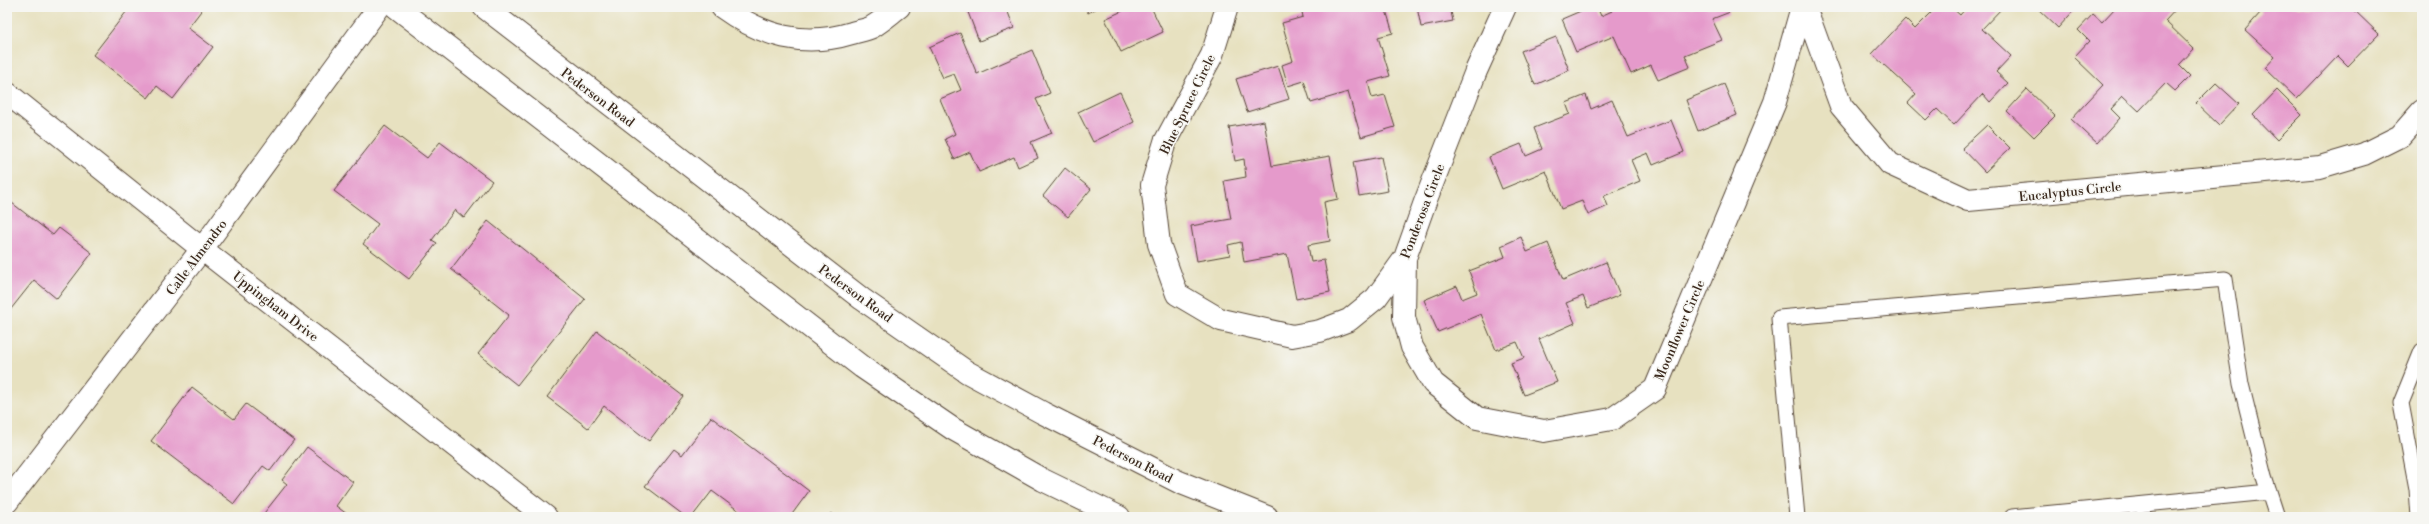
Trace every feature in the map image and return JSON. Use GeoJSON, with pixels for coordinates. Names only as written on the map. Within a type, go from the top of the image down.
{"type":"FeatureCollection","features":[{"type":"Feature","properties":{"kind":"street","name":"Calle Almendro"},"geometry":{"type":"LineString","coordinates":[[7,502],[202,249],[379,7]]}},
{"type":"Feature","properties":{"kind":"street"},"geometry":{"type":"LineString","coordinates":[[396,7],[862,367],[953,429],[1043,480],[1119,517]]}},
{"type":"Feature","properties":{"kind":"street","name":"Pederson Road"},"geometry":{"type":"LineString","coordinates":[[484,7],[514,33],[862,299],[967,372],[1042,414],[1179,482],[1267,517]]}},
{"type":"Feature","properties":{"kind":"street"},"geometry":{"type":"LineString","coordinates":[[722,7],[742,22],[773,34],[808,41],[841,36],[871,27],[900,7]]}},
{"type":"Feature","properties":{"kind":"street","name":"Blue Spruce Circle"},"geometry":{"type":"LineString","coordinates":[[1177,294],[1159,244],[1152,184],[1165,142],[1212,55],[1227,7]]}},
{"type":"Feature","properties":{"kind":"street","name":"Ponderosa Circle"},"geometry":{"type":"LineString","coordinates":[[1177,294],[1221,320],[1292,336],[1320,331],[1349,320],[1376,298],[1405,258],[1476,70],[1505,7]]}},
{"type":"Feature","properties":{"kind":"street","name":"Moonflower Circle"},"geometry":{"type":"LineString","coordinates":[[1405,258],[1404,317],[1412,347],[1433,383],[1477,418],[1544,431],[1612,419],[1655,389],[1775,102],[1803,7]]}},
{"type":"Feature","properties":{"kind":"street","name":"Eucalyptus Circle"},"geometry":{"type":"LineString","coordinates":[[1803,7],[1841,106],[1890,164],[1968,200],[2320,167],[2364,154],[2400,136],[2422,111]]}},
{"type":"Feature","properties":{"kind":"street","name":"Uppingham Drive"},"geometry":{"type":"LineString","coordinates":[[7,93],[202,249],[546,517]]}},
{"type":"Feature","properties":{"kind":"lane"},"geometry":{"type":"LineString","coordinates":[[1797,517],[1779,318],[2225,279],[2240,384],[2277,517]]}},
{"type":"Feature","properties":{"kind":"lane"},"geometry":{"type":"LineString","coordinates":[[2419,517],[2417,489],[2401,403],[2422,351]]}},
{"type":"Feature","properties":{"kind":"lane"},"geometry":{"type":"LineString","coordinates":[[2012,517],[2269,492]]}},
{"type":"Feature","properties":{"kind":"building"},"geometry":{"type":"Polygon","coordinates":[[[85,7],[95,7],[91,11],[85,7]]]}},
{"type":"Feature","properties":{"kind":"building"},"geometry":{"type":"Polygon","coordinates":[[[130,7],[204,7],[188,28],[213,47],[173,99],[157,86],[148,98],[93,55],[130,7]]]}},
{"type":"Feature","properties":{"kind":"building"},"geometry":{"type":"Polygon","coordinates":[[[966,7],[1006,7],[1014,28],[979,41],[966,7]]]}},
{"type":"Feature","properties":{"kind":"building"},"geometry":{"type":"Polygon","coordinates":[[[1085,7],[1099,7],[1088,13],[1085,7]]]}},
{"type":"Feature","properties":{"kind":"building"},"geometry":{"type":"Polygon","coordinates":[[[1131,7],[1151,7],[1163,32],[1121,52],[1105,19],[1131,7]]]}},
{"type":"Feature","properties":{"kind":"building"},"geometry":{"type":"Polygon","coordinates":[[[1301,7],[1385,7],[1393,33],[1378,37],[1390,76],[1368,82],[1372,98],[1385,95],[1395,127],[1361,137],[1348,92],[1311,103],[1304,81],[1288,86],[1282,65],[1293,61],[1282,23],[1303,17],[1301,7]]]}},
{"type":"Feature","properties":{"kind":"building"},"geometry":{"type":"Polygon","coordinates":[[[1417,7],[1450,7],[1453,21],[1421,27],[1417,7]]]}},
{"type":"Feature","properties":{"kind":"building"},"geometry":{"type":"Polygon","coordinates":[[[1590,7],[1597,7],[1601,16],[1612,11],[1610,7],[1727,7],[1730,12],[1712,19],[1722,40],[1685,55],[1690,67],[1658,80],[1651,65],[1631,74],[1614,36],[1576,52],[1562,19],[1590,7]]]}},
{"type":"Feature","properties":{"kind":"building"},"geometry":{"type":"Polygon","coordinates":[[[1937,7],[1951,7],[1960,15],[1967,7],[2003,7],[1982,29],[2011,56],[1996,72],[2008,83],[1990,102],[1983,94],[1954,125],[1937,109],[1926,120],[1908,103],[1916,94],[1872,54],[1905,19],[1915,29],[1937,7]]]}},
{"type":"Feature","properties":{"kind":"building"},"geometry":{"type":"Polygon","coordinates":[[[2036,7],[2077,7],[2058,28],[2036,7]]]}},
{"type":"Feature","properties":{"kind":"building"},"geometry":{"type":"Polygon","coordinates":[[[2116,7],[2178,7],[2165,21],[2194,49],[2179,65],[2190,76],[2175,91],[2166,83],[2139,111],[2123,96],[2111,109],[2120,118],[2097,143],[2071,119],[2103,85],[2074,57],[2089,41],[2078,30],[2093,14],[2102,22],[2116,7]]]}},
{"type":"Feature","properties":{"kind":"building"},"geometry":{"type":"Polygon","coordinates":[[[2256,7],[2351,7],[2379,34],[2348,66],[2338,56],[2297,99],[2265,68],[2275,57],[2245,30],[2261,12],[2256,7]]]}},
{"type":"Feature","properties":{"kind":"building"},"geometry":{"type":"Polygon","coordinates":[[[960,33],[977,74],[1032,50],[1050,93],[1036,99],[1052,133],[1031,142],[1038,158],[1018,167],[1014,157],[979,172],[970,152],[954,159],[945,139],[955,134],[940,99],[961,90],[954,74],[943,78],[929,47],[960,33]]]}},
{"type":"Feature","properties":{"kind":"building"},"geometry":{"type":"Polygon","coordinates":[[[1556,37],[1569,70],[1535,85],[1521,51],[1556,37]]]}},
{"type":"Feature","properties":{"kind":"building"},"geometry":{"type":"Polygon","coordinates":[[[1278,66],[1289,99],[1247,112],[1236,79],[1278,66]]]}},
{"type":"Feature","properties":{"kind":"building"},"geometry":{"type":"Polygon","coordinates":[[[2216,83],[2239,104],[2219,125],[2196,103],[2216,83]]]}},
{"type":"Feature","properties":{"kind":"building"},"geometry":{"type":"Polygon","coordinates":[[[1724,84],[1737,115],[1698,131],[1686,100],[1724,84]]]}},
{"type":"Feature","properties":{"kind":"building"},"geometry":{"type":"Polygon","coordinates":[[[2027,89],[2055,116],[2034,137],[2007,111],[2027,89]]]}},
{"type":"Feature","properties":{"kind":"building"},"geometry":{"type":"Polygon","coordinates":[[[2277,90],[2302,115],[2277,140],[2253,115],[2277,90]]]}},
{"type":"Feature","properties":{"kind":"building"},"geometry":{"type":"Polygon","coordinates":[[[1120,92],[1134,122],[1093,142],[1078,112],[1120,92]]]}},
{"type":"Feature","properties":{"kind":"building"},"geometry":{"type":"Polygon","coordinates":[[[1586,95],[1591,109],[1612,100],[1628,137],[1671,120],[1684,152],[1653,165],[1648,153],[1631,160],[1640,181],[1604,196],[1608,206],[1588,215],[1582,201],[1561,209],[1546,171],[1502,189],[1489,157],[1521,144],[1526,156],[1542,149],[1534,128],[1570,114],[1566,103],[1586,95]]]}},
{"type":"Feature","properties":{"kind":"building"},"geometry":{"type":"Polygon","coordinates":[[[1264,121],[1272,166],[1330,156],[1338,199],[1324,202],[1330,241],[1308,245],[1311,262],[1324,260],[1330,292],[1296,299],[1287,254],[1244,262],[1241,242],[1228,245],[1230,255],[1197,261],[1191,226],[1231,219],[1224,181],[1246,177],[1244,159],[1235,161],[1229,127],[1264,121]]]}},
{"type":"Feature","properties":{"kind":"building"},"geometry":{"type":"Polygon","coordinates":[[[1987,125],[2010,148],[1985,172],[1962,148],[1987,125]]]}},
{"type":"Feature","properties":{"kind":"building"},"geometry":{"type":"Polygon","coordinates":[[[385,126],[427,158],[440,142],[492,181],[464,218],[455,210],[432,240],[437,243],[409,279],[363,244],[378,224],[334,191],[385,126]]]}},
{"type":"Feature","properties":{"kind":"building"},"geometry":{"type":"Polygon","coordinates":[[[1381,157],[1388,191],[1359,196],[1353,162],[1381,157]]]}},
{"type":"Feature","properties":{"kind":"building"},"geometry":{"type":"Polygon","coordinates":[[[1065,168],[1091,189],[1068,217],[1043,196],[1065,168]]]}},
{"type":"Feature","properties":{"kind":"building"},"geometry":{"type":"Polygon","coordinates":[[[12,203],[53,235],[59,228],[92,253],[57,299],[34,280],[7,314],[7,210],[12,203]]]}},
{"type":"Feature","properties":{"kind":"building"},"geometry":{"type":"Polygon","coordinates":[[[488,221],[585,299],[517,385],[478,354],[509,315],[451,269],[488,221]]]}},
{"type":"Feature","properties":{"kind":"building"},"geometry":{"type":"Polygon","coordinates":[[[1521,237],[1527,252],[1548,243],[1563,280],[1606,262],[1620,295],[1588,308],[1583,296],[1566,303],[1575,323],[1539,339],[1557,382],[1524,395],[1511,363],[1524,358],[1517,342],[1496,350],[1481,314],[1438,332],[1424,300],[1457,286],[1462,299],[1477,293],[1469,271],[1505,257],[1501,246],[1521,237]]]}},
{"type":"Feature","properties":{"kind":"building"},"geometry":{"type":"Polygon","coordinates":[[[597,331],[683,396],[649,441],[604,406],[588,428],[547,397],[597,331]]]}},
{"type":"Feature","properties":{"kind":"building"},"geometry":{"type":"Polygon","coordinates":[[[192,387],[234,419],[246,404],[294,440],[270,471],[263,466],[234,504],[151,441],[192,387]]]}},
{"type":"Feature","properties":{"kind":"building"},"geometry":{"type":"Polygon","coordinates":[[[711,417],[809,491],[790,517],[747,517],[712,491],[692,517],[686,517],[645,486],[674,449],[682,455],[711,417]]]}},
{"type":"Feature","properties":{"kind":"building"},"geometry":{"type":"Polygon","coordinates":[[[307,447],[353,482],[336,506],[351,517],[261,517],[287,484],[282,480],[307,447]]]}},
{"type":"Feature","properties":{"kind":"building"},"geometry":{"type":"Polygon","coordinates":[[[831,513],[837,517],[829,517],[831,513]]]}}]}
